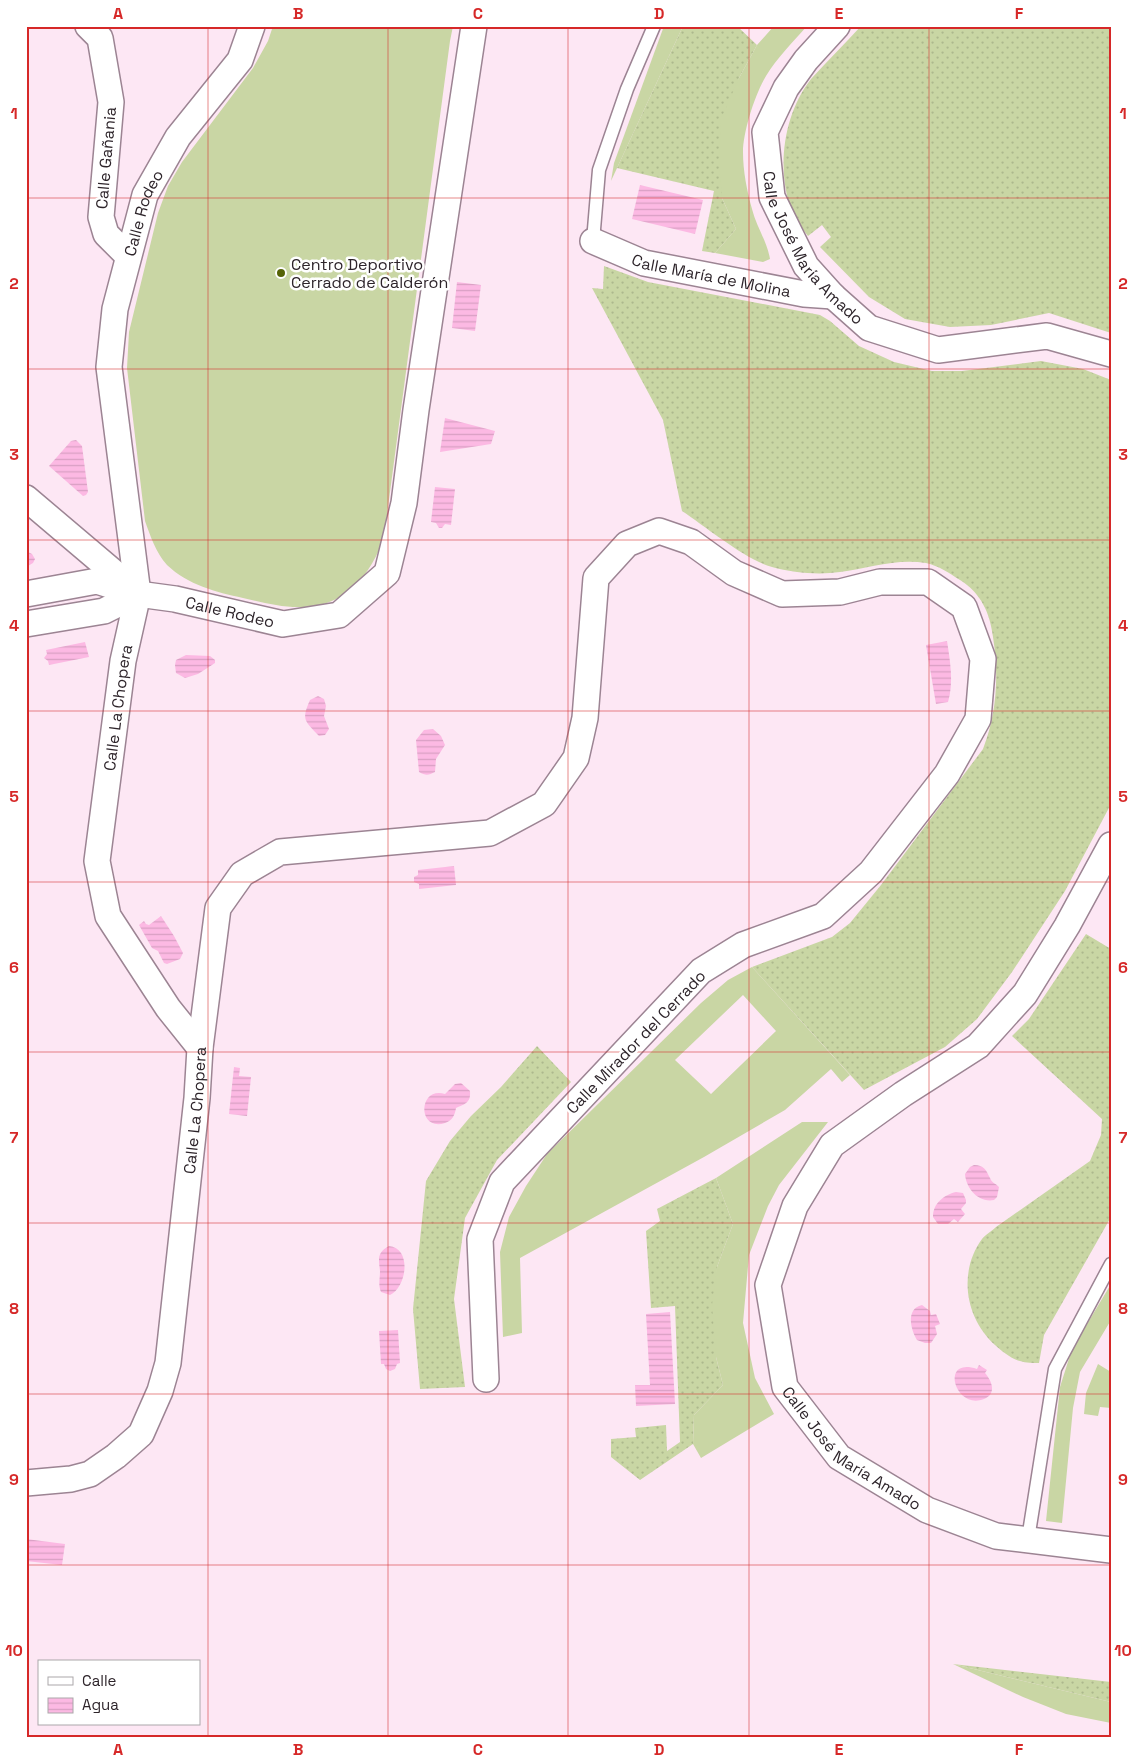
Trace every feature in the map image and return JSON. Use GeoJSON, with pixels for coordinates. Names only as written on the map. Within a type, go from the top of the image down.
{"type":"FeatureCollection","features":[{"type":"Feature","properties":{"kind":"street","name":"Calle Gañania"},"geometry":{"type":"LineString","coordinates":[[88,26],[100,38],[111,102],[101,217],[106,234],[128,256]]}},
{"type":"Feature","properties":{"kind":"street","name":"Calle Rodeo"},"geometry":{"type":"LineString","coordinates":[[252,26],[240,60],[178,137],[145,195],[115,309],[110,366],[138,594],[175,599],[283,624],[339,615],[387,573],[404,503],[416,410],[474,26]]}},
{"type":"Feature","properties":{"kind":"street","name":"Calle José María Amado"},"geometry":{"type":"LineString","coordinates":[[837,26],[806,60],[786,88],[765,132],[772,197],[806,266],[833,296],[869,328],[938,350],[1047,336],[1111,354]]}},
{"type":"Feature","properties":{"kind":"street","name":"Calle María de Molina"},"geometry":{"type":"LineString","coordinates":[[592,242],[644,263],[804,294],[833,296]]}},
{"type":"Feature","properties":{"kind":"street"},"geometry":{"type":"LineString","coordinates":[[26,498],[138,594]]}},
{"type":"Feature","properties":{"kind":"street","name":"Calle Mirador del Cerrado"},"geometry":{"type":"LineString","coordinates":[[200,1048],[218,908],[242,874],[280,852],[490,832],[544,804],[576,758],[585,718],[596,578],[627,544],[659,531],[691,542],[734,573],[782,594],[840,592],[880,582],[928,582],[964,607],[983,659],[978,719],[947,774],[871,872],[823,916],[743,945],[702,971],[502,1182],[480,1239],[486,1379]]}},
{"type":"Feature","properties":{"kind":"street"},"geometry":{"type":"LineString","coordinates":[[26,594],[97,581],[138,594]]}},
{"type":"Feature","properties":{"kind":"street"},"geometry":{"type":"LineString","coordinates":[[26,624],[104,611],[138,594]]}},
{"type":"Feature","properties":{"kind":"street","name":"Calle La Chopera"},"geometry":{"type":"LineString","coordinates":[[26,1483],[71,1479],[90,1474],[116,1456],[141,1434],[160,1391],[168,1363],[197,1098],[200,1048],[168,1008],[108,916],[97,861],[123,661],[138,594]]}},
{"type":"Feature","properties":{"kind":"street","name":"Calle José María Amado"},"geometry":{"type":"LineString","coordinates":[[1111,845],[1067,926],[1025,994],[978,1046],[904,1094],[832,1146],[796,1206],[768,1285],[785,1387],[839,1457],[927,1510],[996,1536],[1111,1550]]}},
{"type":"Feature","properties":{"kind":"lane"},"geometry":{"type":"LineString","coordinates":[[592,242],[599,170],[627,89],[654,26]]}},
{"type":"Feature","properties":{"kind":"lane"},"geometry":{"type":"LineString","coordinates":[[1028,1539],[1055,1369],[1111,1264]]}},
{"type":"Feature","properties":{"kind":"green space","name":"Centro Deportivo Cerrado de Calderón"},"geometry":{"type":"Polygon","coordinates":[[[273,26],[453,26],[384,537],[372,564],[355,586],[332,601],[303,607],[288,607],[213,590],[184,578],[163,560],[145,521],[127,368],[129,332],[158,213],[168,186],[182,162],[253,68],[268,41],[273,26]]]}},
{"type":"Feature","properties":{"kind":"green space"},"geometry":{"type":"Polygon","coordinates":[[[664,26],[683,26],[611,181],[614,163],[664,26]]]}},
{"type":"Feature","properties":{"kind":"green space"},"geometry":{"type":"Polygon","coordinates":[[[683,26],[737,26],[757,45],[739,78],[722,198],[736,229],[715,253],[702,251],[714,191],[617,168],[683,26]]]}},
{"type":"Feature","properties":{"kind":"green space"},"geometry":{"type":"Polygon","coordinates":[[[774,26],[807,26],[770,69],[754,103],[745,134],[743,159],[747,188],[754,215],[770,259],[763,262],[715,253],[736,229],[722,198],[719,164],[721,119],[739,78],[757,45],[774,26]]]}},
{"type":"Feature","properties":{"kind":"green space"},"geometry":{"type":"Polygon","coordinates":[[[861,26],[1111,26],[1111,333],[1049,313],[991,325],[950,327],[905,319],[869,297],[820,247],[831,237],[822,225],[808,236],[793,212],[785,188],[784,155],[789,122],[802,92],[811,79],[861,26]]]}},
{"type":"Feature","properties":{"kind":"green space"},"geometry":{"type":"Polygon","coordinates":[[[604,266],[648,282],[820,315],[830,321],[859,346],[894,362],[932,371],[962,371],[1041,361],[1083,369],[1111,380],[1111,804],[1065,891],[1012,972],[977,1019],[945,1047],[864,1090],[752,967],[832,937],[850,923],[881,885],[983,749],[988,735],[996,694],[995,651],[990,620],[983,604],[974,591],[952,575],[931,564],[904,562],[823,573],[789,571],[772,567],[750,558],[682,511],[663,420],[592,288],[603,289],[604,266]]]}},
{"type":"Feature","properties":{"kind":"green space"},"geometry":{"type":"Polygon","coordinates":[[[1086,934],[1111,949],[1111,1217],[1044,1335],[1039,1363],[1027,1363],[1007,1354],[985,1334],[971,1308],[968,1280],[974,1252],[983,1238],[1090,1161],[1101,1135],[1102,1119],[1012,1036],[1029,1019],[1086,934]]]}},
{"type":"Feature","properties":{"kind":"green space"},"geometry":{"type":"Polygon","coordinates":[[[752,967],[850,1075],[842,1082],[831,1069],[785,1110],[704,1157],[520,1258],[522,1333],[503,1337],[500,1252],[509,1217],[526,1186],[547,1154],[701,1003],[728,980],[752,967]],[[743,995],[675,1060],[711,1094],[776,1031],[743,995]]]}},
{"type":"Feature","properties":{"kind":"green space"},"geometry":{"type":"Polygon","coordinates":[[[537,1046],[571,1082],[497,1160],[465,1218],[454,1299],[465,1387],[420,1389],[413,1309],[426,1181],[450,1141],[537,1046]]]}},
{"type":"Feature","properties":{"kind":"green space"},"geometry":{"type":"Polygon","coordinates":[[[802,1122],[828,1122],[779,1185],[768,1206],[749,1255],[743,1323],[755,1378],[774,1414],[701,1458],[693,1444],[694,1415],[723,1385],[716,1357],[712,1305],[717,1267],[733,1224],[716,1178],[802,1122]]]}},
{"type":"Feature","properties":{"kind":"green space"},"geometry":{"type":"Polygon","coordinates":[[[716,1178],[733,1224],[717,1267],[716,1357],[723,1385],[694,1415],[693,1444],[640,1480],[611,1457],[611,1439],[636,1437],[635,1428],[666,1425],[667,1451],[680,1442],[675,1306],[651,1308],[646,1231],[660,1221],[657,1209],[716,1178]]]}},
{"type":"Feature","properties":{"kind":"green space"},"geometry":{"type":"Polygon","coordinates":[[[1111,1284],[1111,1320],[1080,1372],[1073,1408],[1062,1523],[1046,1521],[1060,1387],[1072,1349],[1111,1284]]]}},
{"type":"Feature","properties":{"kind":"green space"},"geometry":{"type":"Polygon","coordinates":[[[1098,1364],[1111,1372],[1111,1408],[1100,1407],[1098,1416],[1084,1414],[1086,1393],[1098,1364]]]}},
{"type":"Feature","properties":{"kind":"green space"},"geometry":{"type":"Polygon","coordinates":[[[953,1664],[1111,1682],[1111,1702],[953,1664]]]}},
{"type":"Feature","properties":{"kind":"green space"},"geometry":{"type":"Polygon","coordinates":[[[953,1664],[1111,1702],[1111,1723],[1066,1714],[1023,1697],[953,1664]]]}},
{"type":"Feature","properties":{"kind":"water"},"geometry":{"type":"Polygon","coordinates":[[[640,185],[703,200],[695,234],[632,219],[640,185]]]}},
{"type":"Feature","properties":{"kind":"water"},"geometry":{"type":"Polygon","coordinates":[[[457,282],[481,285],[475,331],[452,328],[457,282]]]}},
{"type":"Feature","properties":{"kind":"water"},"geometry":{"type":"Polygon","coordinates":[[[445,418],[495,431],[491,444],[440,452],[445,418]]]}},
{"type":"Feature","properties":{"kind":"water"},"geometry":{"type":"Polygon","coordinates":[[[76,440],[82,446],[88,492],[83,496],[49,466],[71,441],[76,440]]]}},
{"type":"Feature","properties":{"kind":"water"},"geometry":{"type":"Polygon","coordinates":[[[435,487],[455,489],[451,525],[445,524],[442,528],[439,528],[436,523],[431,522],[435,487]]]}},
{"type":"Feature","properties":{"kind":"water"},"geometry":{"type":"Polygon","coordinates":[[[26,551],[32,554],[35,559],[33,563],[26,567],[26,551]]]}},
{"type":"Feature","properties":{"kind":"water"},"geometry":{"type":"Polygon","coordinates":[[[947,641],[951,672],[950,695],[948,702],[936,704],[926,645],[947,641]]]}},
{"type":"Feature","properties":{"kind":"water"},"geometry":{"type":"Polygon","coordinates":[[[85,642],[89,657],[49,665],[48,661],[44,658],[47,654],[46,650],[85,642]]]}},
{"type":"Feature","properties":{"kind":"water"},"geometry":{"type":"Polygon","coordinates":[[[186,655],[210,656],[215,660],[215,663],[198,674],[185,678],[176,673],[175,665],[176,660],[186,655]]]}},
{"type":"Feature","properties":{"kind":"water"},"geometry":{"type":"Polygon","coordinates":[[[318,696],[324,699],[326,706],[324,716],[329,729],[325,735],[319,736],[308,723],[305,716],[310,700],[318,696]]]}},
{"type":"Feature","properties":{"kind":"water"},"geometry":{"type":"Polygon","coordinates":[[[433,729],[441,736],[445,745],[436,759],[435,772],[426,775],[419,772],[416,740],[424,730],[433,729]]]}},
{"type":"Feature","properties":{"kind":"water"},"geometry":{"type":"Polygon","coordinates":[[[454,866],[456,885],[419,889],[419,884],[414,882],[414,877],[418,875],[418,870],[454,866]]]}},
{"type":"Feature","properties":{"kind":"water"},"geometry":{"type":"Polygon","coordinates":[[[161,916],[183,953],[180,959],[167,964],[164,963],[158,951],[152,948],[139,925],[144,921],[149,925],[161,916]]]}},
{"type":"Feature","properties":{"kind":"water"},"geometry":{"type":"Polygon","coordinates":[[[234,1067],[240,1068],[239,1076],[251,1077],[247,1116],[229,1114],[234,1067]]]}},
{"type":"Feature","properties":{"kind":"water"},"geometry":{"type":"Polygon","coordinates":[[[461,1083],[470,1091],[468,1101],[456,1108],[450,1121],[436,1124],[429,1121],[424,1109],[430,1096],[436,1093],[445,1094],[455,1084],[461,1083]]]}},
{"type":"Feature","properties":{"kind":"water"},"geometry":{"type":"Polygon","coordinates":[[[974,1165],[984,1168],[992,1181],[999,1187],[997,1197],[994,1200],[978,1197],[970,1189],[965,1174],[974,1165]]]}},
{"type":"Feature","properties":{"kind":"water"},"geometry":{"type":"Polygon","coordinates":[[[956,1192],[963,1193],[966,1200],[961,1209],[965,1214],[958,1222],[954,1219],[948,1224],[938,1224],[933,1217],[937,1204],[947,1195],[956,1192]]]}},
{"type":"Feature","properties":{"kind":"water"},"geometry":{"type":"Polygon","coordinates":[[[389,1246],[396,1248],[404,1260],[403,1277],[396,1291],[390,1295],[381,1292],[379,1284],[379,1257],[382,1251],[389,1246]]]}},
{"type":"Feature","properties":{"kind":"water"},"geometry":{"type":"Polygon","coordinates":[[[922,1305],[930,1311],[931,1315],[936,1314],[940,1324],[935,1326],[937,1334],[931,1343],[917,1340],[911,1326],[913,1311],[922,1305]]]}},
{"type":"Feature","properties":{"kind":"water"},"geometry":{"type":"Polygon","coordinates":[[[670,1312],[675,1404],[636,1406],[635,1385],[650,1385],[646,1314],[670,1312]]]}},
{"type":"Feature","properties":{"kind":"water"},"geometry":{"type":"Polygon","coordinates":[[[398,1330],[400,1363],[397,1364],[395,1369],[390,1371],[386,1369],[384,1364],[381,1364],[379,1331],[398,1330]]]}},
{"type":"Feature","properties":{"kind":"water"},"geometry":{"type":"Polygon","coordinates":[[[979,1365],[987,1370],[985,1373],[990,1380],[992,1391],[988,1397],[974,1401],[965,1398],[959,1391],[955,1384],[955,1376],[958,1370],[965,1367],[977,1369],[979,1365]]]}},
{"type":"Feature","properties":{"kind":"water"},"geometry":{"type":"Polygon","coordinates":[[[26,1539],[65,1544],[62,1565],[26,1561],[26,1539]]]}},
{"type":"Feature","properties":{"kind":"place","name":"Centro Deportivo Cerrado de Calderón"},"geometry":{"type":"Point","coordinates":[281,273]}}]}
